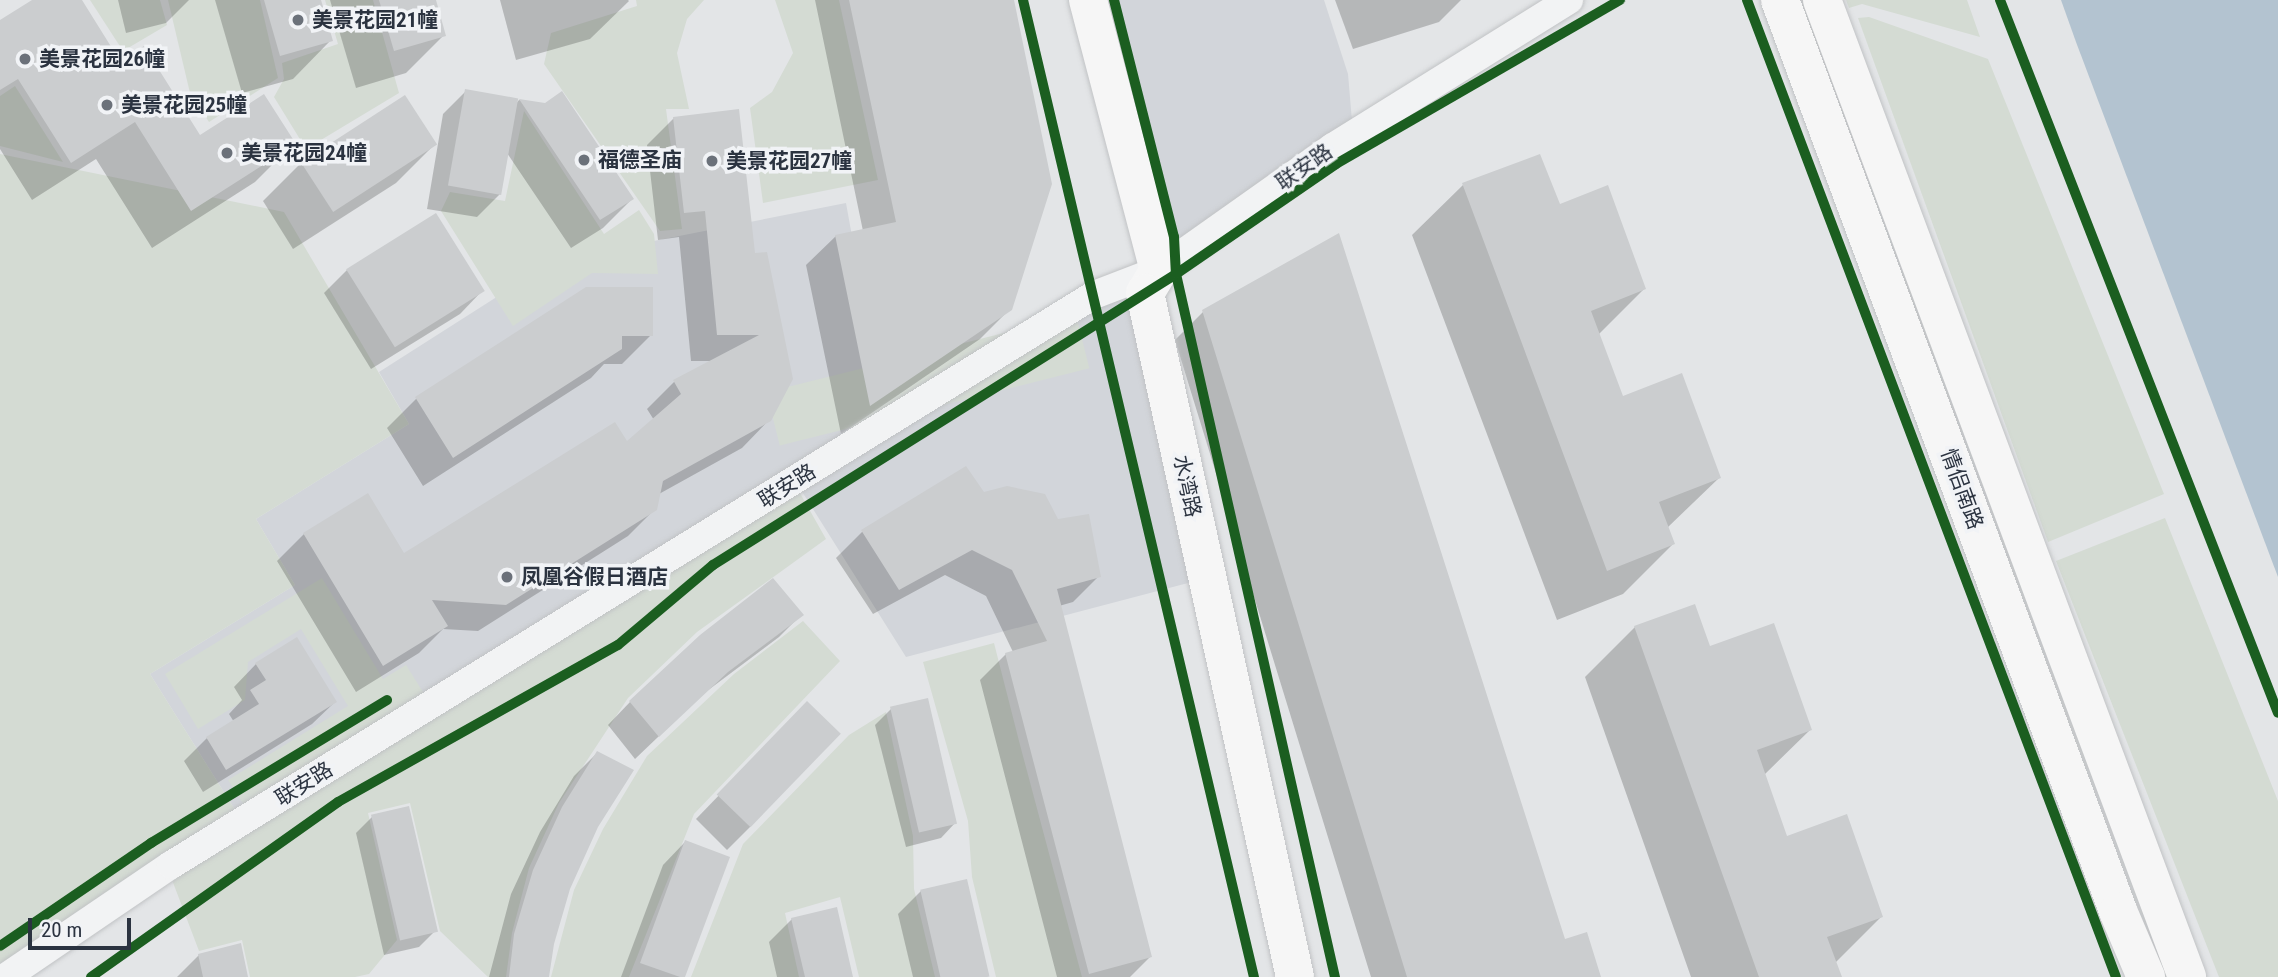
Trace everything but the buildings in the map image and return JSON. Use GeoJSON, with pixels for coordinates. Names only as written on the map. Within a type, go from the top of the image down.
{"type":"FeatureCollection","features":[{"type":"Feature","properties":{"kind":"main road"},"geometry":{"type":"LineString","coordinates":[[1088,0],[1159,270]]}},
{"type":"Feature","properties":{"kind":"main road","name":"情侣南路"},"geometry":{"type":"LineString","coordinates":[[1780,0],[2118,911],[2146,977]]}},
{"type":"Feature","properties":{"kind":"main road","name":"情侣南路"},"geometry":{"type":"LineString","coordinates":[[1822,0],[2187,977]]}},
{"type":"Feature","properties":{"kind":"main road","name":"水湾路"},"geometry":{"type":"LineString","coordinates":[[1159,270],[1145,293],[1295,977]]}},
{"type":"Feature","properties":{"kind":"street","name":"联安路"},"geometry":{"type":"LineString","coordinates":[[6,977],[172,865],[1094,295],[1159,270],[1333,147],[1569,0]]}},
{"type":"Feature","properties":{"kind":"shaded area"},"geometry":{"type":"Polygon","coordinates":[[[90,0],[160,0],[167,25],[123,51],[90,0]]]}},
{"type":"Feature","properties":{"kind":"shaded area"},"geometry":{"type":"Polygon","coordinates":[[[168,0],[260,0],[278,78],[209,122],[190,93],[168,0]]]}},
{"type":"Feature","properties":{"kind":"shaded area"},"geometry":{"type":"Polygon","coordinates":[[[325,0],[373,0],[399,93],[306,149],[274,97],[284,79],[282,63],[338,44],[325,0]]]}},
{"type":"Feature","properties":{"kind":"shaded area"},"geometry":{"type":"Polygon","coordinates":[[[636,0],[704,0],[687,19],[677,53],[689,109],[666,109],[682,229],[660,231],[544,64],[551,33],[637,6],[636,0]]]}},
{"type":"Feature","properties":{"kind":"shaded area"},"geometry":{"type":"Polygon","coordinates":[[[775,0],[839,0],[878,180],[763,203],[750,108],[772,92],[793,53],[775,0]]]}},
{"type":"Feature","properties":{"kind":"shaded area"},"geometry":{"type":"Polygon","coordinates":[[[1074,0],[1324,0],[1348,74],[1352,121],[1139,266],[1074,0]]]}},
{"type":"Feature","properties":{"kind":"shaded area"},"geometry":{"type":"Polygon","coordinates":[[[1846,0],[1967,0],[1980,37],[1862,4],[1849,8],[1846,0]]]}},
{"type":"Feature","properties":{"kind":"shaded area"},"geometry":{"type":"Polygon","coordinates":[[[1869,17],[1988,59],[2164,494],[2048,542],[1858,18],[1869,17]]]}},
{"type":"Feature","properties":{"kind":"shaded area"},"geometry":{"type":"Polygon","coordinates":[[[15,86],[63,162],[0,146],[0,96],[15,86]]]}},
{"type":"Feature","properties":{"kind":"shaded area"},"geometry":{"type":"Polygon","coordinates":[[[524,111],[604,234],[639,210],[654,234],[658,274],[592,273],[513,326],[441,211],[450,192],[505,201],[524,111]]]}},
{"type":"Feature","properties":{"kind":"shaded area"},"geometry":{"type":"Polygon","coordinates":[[[0,154],[284,212],[409,424],[256,519],[295,585],[150,674],[242,821],[0,977],[0,154]]]}},
{"type":"Feature","properties":{"kind":"shaded area"},"geometry":{"type":"Polygon","coordinates":[[[846,203],[886,425],[1139,267],[1207,578],[906,657],[796,482],[242,821],[150,674],[295,585],[256,519],[409,424],[379,372],[589,238],[598,252],[846,203]]]}},
{"type":"Feature","properties":{"kind":"shaded area"},"geometry":{"type":"Polygon","coordinates":[[[1076,315],[1089,368],[780,446],[766,392],[1076,315]]]}},
{"type":"Feature","properties":{"kind":"shaded area"},"geometry":{"type":"Polygon","coordinates":[[[796,486],[826,539],[697,632],[628,698],[559,803],[529,868],[512,933],[506,977],[488,977],[440,931],[410,803],[368,813],[397,940],[369,974],[355,977],[250,977],[242,940],[199,951],[169,872],[796,486]]]}},
{"type":"Feature","properties":{"kind":"shaded area"},"geometry":{"type":"Polygon","coordinates":[[[2165,518],[2278,801],[2278,977],[2219,977],[2056,561],[2165,518]]]}},
{"type":"Feature","properties":{"kind":"shaded area"},"geometry":{"type":"Polygon","coordinates":[[[322,578],[383,679],[406,665],[426,697],[246,808],[228,780],[348,706],[301,629],[248,662],[245,700],[198,729],[165,674],[322,578]]]}},
{"type":"Feature","properties":{"kind":"shaded area"},"geometry":{"type":"Polygon","coordinates":[[[803,621],[840,661],[694,814],[629,977],[551,977],[574,890],[603,829],[647,756],[734,674],[803,621]]]}},
{"type":"Feature","properties":{"kind":"shaded area"},"geometry":{"type":"Polygon","coordinates":[[[994,643],[1082,977],[996,977],[972,877],[968,821],[923,662],[994,643]]]}},
{"type":"Feature","properties":{"kind":"shaded area"},"geometry":{"type":"Polygon","coordinates":[[[886,712],[913,836],[914,889],[935,977],[859,977],[840,897],[785,913],[799,977],[691,977],[743,844],[849,735],[886,712]]]}},
{"type":"Feature","properties":{"kind":"water"},"geometry":{"type":"Polygon","coordinates":[[[2061,0],[2278,0],[2278,577],[2076,42],[2061,0]]]}},
{"type":"Feature","properties":{"kind":"cycle path"},"geometry":{"type":"LineString","coordinates":[[1023,0],[1254,977]]}},
{"type":"Feature","properties":{"kind":"cycle path"},"geometry":{"type":"LineString","coordinates":[[1114,0],[1174,237],[1176,274],[1335,977]]}},
{"type":"Feature","properties":{"kind":"cycle path"},"geometry":{"type":"LineString","coordinates":[[91,977],[338,802],[618,645],[713,565],[1176,274],[1336,164],[1620,0]]}},
{"type":"Feature","properties":{"kind":"cycle path"},"geometry":{"type":"LineString","coordinates":[[1747,0],[2116,977]]}},
{"type":"Feature","properties":{"kind":"cycle path"},"geometry":{"type":"LineString","coordinates":[[2000,0],[2278,713]]}},
{"type":"Feature","properties":{"kind":"cycle path"},"geometry":{"type":"LineString","coordinates":[[0,946],[151,843],[387,700]]}},
{"type":"Feature","properties":{"kind":"place","name":"美景花园21幢"},"geometry":{"type":"Point","coordinates":[298,20]}},
{"type":"Feature","properties":{"kind":"place","name":"美景花园26幢"},"geometry":{"type":"Point","coordinates":[25,59]}},
{"type":"Feature","properties":{"kind":"place","name":"美景花园25幢"},"geometry":{"type":"Point","coordinates":[107,105]}},
{"type":"Feature","properties":{"kind":"place","name":"美景花园24幢"},"geometry":{"type":"Point","coordinates":[227,153]}},
{"type":"Feature","properties":{"kind":"place","name":"福德圣庙"},"geometry":{"type":"Point","coordinates":[584,160]}},
{"type":"Feature","properties":{"kind":"place","name":"美景花园27幢"},"geometry":{"type":"Point","coordinates":[712,161]}},
{"type":"Feature","properties":{"kind":"place","name":"凤凰谷假日酒店"},"geometry":{"type":"Point","coordinates":[507,577]}}]}
